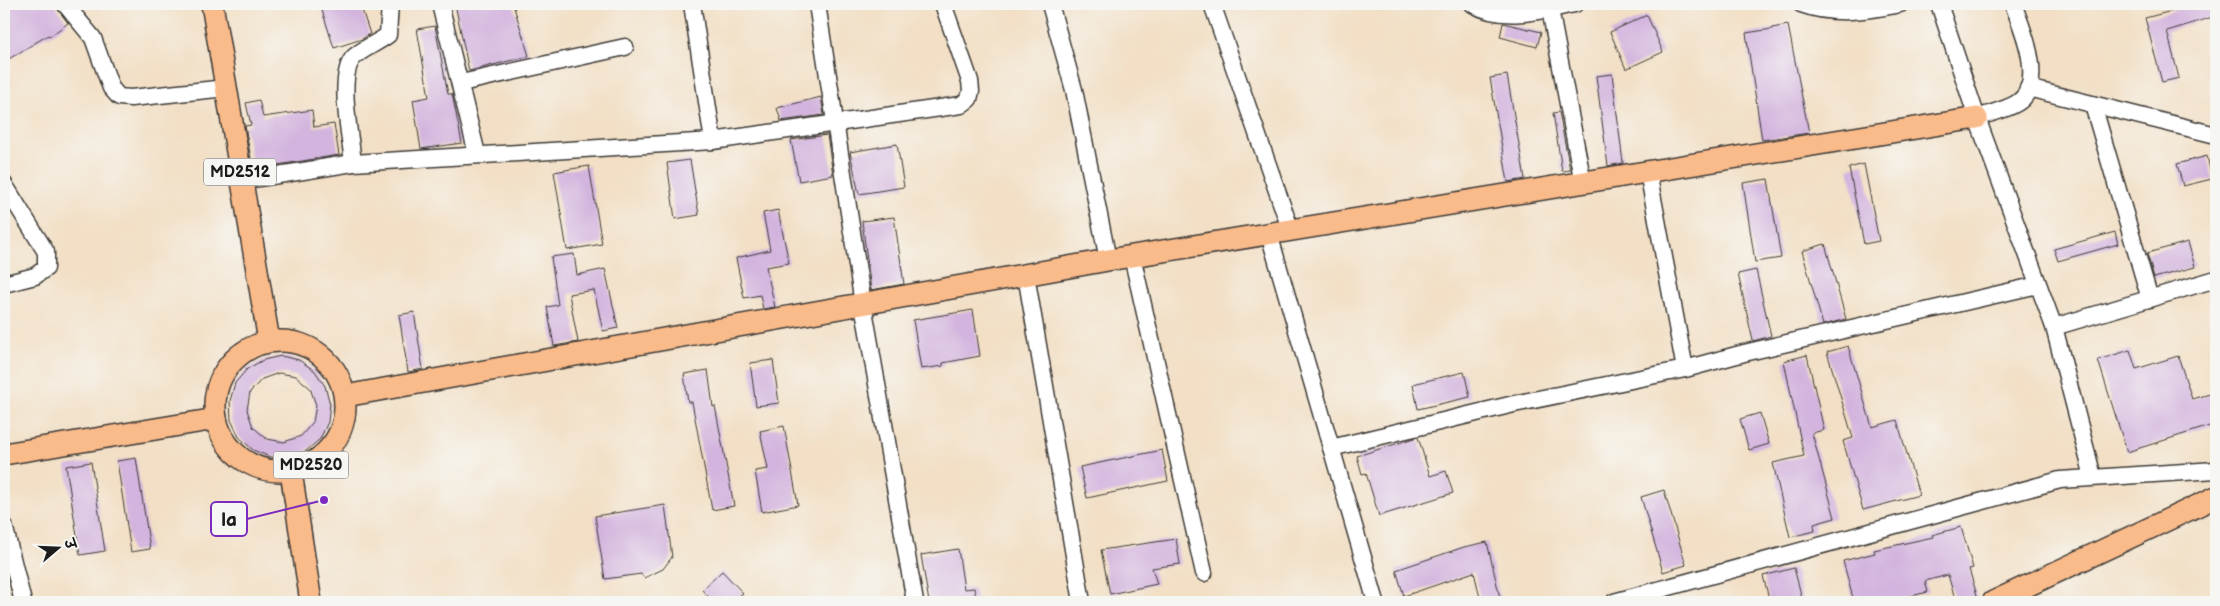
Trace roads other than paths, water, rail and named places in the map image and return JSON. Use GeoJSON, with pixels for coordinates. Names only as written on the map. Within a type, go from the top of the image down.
{"type":"FeatureCollection","features":[{"type":"Feature","properties":{"kind":"main road","name":"MD2512"},"geometry":{"type":"LineString","coordinates":[[212,4],[269,341]]}},
{"type":"Feature","properties":{"kind":"main road"},"geometry":{"type":"LineString","coordinates":[[345,396],[1108,260],[1977,118]]}},
{"type":"Feature","properties":{"kind":"main road","name":"MD2520"},"geometry":{"type":"LineString","coordinates":[[269,341],[290,341],[310,347],[326,359],[334,370],[345,396],[345,416],[339,436],[335,442],[327,453],[310,465],[291,472],[270,472],[251,466],[240,458],[222,438],[216,419],[214,398],[221,378],[232,360],[249,348],[269,341]]}},
{"type":"Feature","properties":{"kind":"main road"},"geometry":{"type":"LineString","coordinates":[[4,454],[216,419]]}},
{"type":"Feature","properties":{"kind":"main road"},"geometry":{"type":"LineString","coordinates":[[291,472],[311,602]]}},
{"type":"Feature","properties":{"kind":"main road"},"geometry":{"type":"LineString","coordinates":[[1993,602],[2216,497]]}},
{"type":"Feature","properties":{"kind":"street"},"geometry":{"type":"LineString","coordinates":[[65,4],[93,38],[111,88],[119,97],[131,98],[226,88]]}},
{"type":"Feature","properties":{"kind":"street"},"geometry":{"type":"LineString","coordinates":[[353,163],[345,86],[347,70],[353,58],[388,34],[390,4]]}},
{"type":"Feature","properties":{"kind":"street"},"geometry":{"type":"LineString","coordinates":[[440,4],[477,154]]}},
{"type":"Feature","properties":{"kind":"street"},"geometry":{"type":"LineString","coordinates":[[692,4],[713,141]]}},
{"type":"Feature","properties":{"kind":"street"},"geometry":{"type":"LineString","coordinates":[[817,4],[863,304],[915,602]]}},
{"type":"Feature","properties":{"kind":"street"},"geometry":{"type":"LineString","coordinates":[[241,180],[353,163],[713,141],[835,125],[961,105],[969,99],[971,91],[970,81],[943,4]]}},
{"type":"Feature","properties":{"kind":"street"},"geometry":{"type":"LineString","coordinates":[[1050,4],[1074,90],[1108,260]]}},
{"type":"Feature","properties":{"kind":"street"},"geometry":{"type":"LineString","coordinates":[[1212,4],[1291,231]]}},
{"type":"Feature","properties":{"kind":"street"},"geometry":{"type":"LineString","coordinates":[[1473,4],[1498,14],[1524,13],[1575,4]]}},
{"type":"Feature","properties":{"kind":"street"},"geometry":{"type":"LineString","coordinates":[[1801,4],[1842,12],[1870,11],[1900,4]]}},
{"type":"Feature","properties":{"kind":"street"},"geometry":{"type":"LineString","coordinates":[[1939,4],[1977,118],[2054,327],[2093,477]]}},
{"type":"Feature","properties":{"kind":"street"},"geometry":{"type":"LineString","coordinates":[[1977,118],[2017,103],[2024,97],[2028,88],[2032,65],[2014,4]]}},
{"type":"Feature","properties":{"kind":"street"},"geometry":{"type":"LineString","coordinates":[[1550,9],[1583,182]]}},
{"type":"Feature","properties":{"kind":"street"},"geometry":{"type":"LineString","coordinates":[[461,83],[625,47]]}},
{"type":"Feature","properties":{"kind":"street"},"geometry":{"type":"LineString","coordinates":[[2028,88],[2216,135]]}},
{"type":"Feature","properties":{"kind":"street"},"geometry":{"type":"LineString","coordinates":[[2094,104],[2150,298]]}},
{"type":"Feature","properties":{"kind":"street"},"geometry":{"type":"LineString","coordinates":[[1648,172],[1685,369]]}},
{"type":"Feature","properties":{"kind":"street"},"geometry":{"type":"LineString","coordinates":[[4,184],[46,252],[48,261],[46,268],[35,276],[4,284]]}},
{"type":"Feature","properties":{"kind":"street"},"geometry":{"type":"LineString","coordinates":[[1269,234],[1376,602]]}},
{"type":"Feature","properties":{"kind":"street"},"geometry":{"type":"LineString","coordinates":[[1132,256],[1204,573]]}},
{"type":"Feature","properties":{"kind":"street"},"geometry":{"type":"LineString","coordinates":[[1026,275],[1082,602]]}},
{"type":"Feature","properties":{"kind":"street"},"geometry":{"type":"LineString","coordinates":[[2054,327],[2216,279]]}},
{"type":"Feature","properties":{"kind":"street"},"geometry":{"type":"LineString","coordinates":[[1331,448],[1514,404],[1685,369],[1744,353],[2038,285]]}},
{"type":"Feature","properties":{"kind":"street"},"geometry":{"type":"LineString","coordinates":[[1614,602],[1656,597],[2060,480],[2216,470]]}},
{"type":"Feature","properties":{"kind":"street"},"geometry":{"type":"LineString","coordinates":[[4,525],[23,602]]}},
{"type":"Feature","properties":{"kind":"place","name":"la"},"geometry":{"type":"Point","coordinates":[324,500]}}]}
